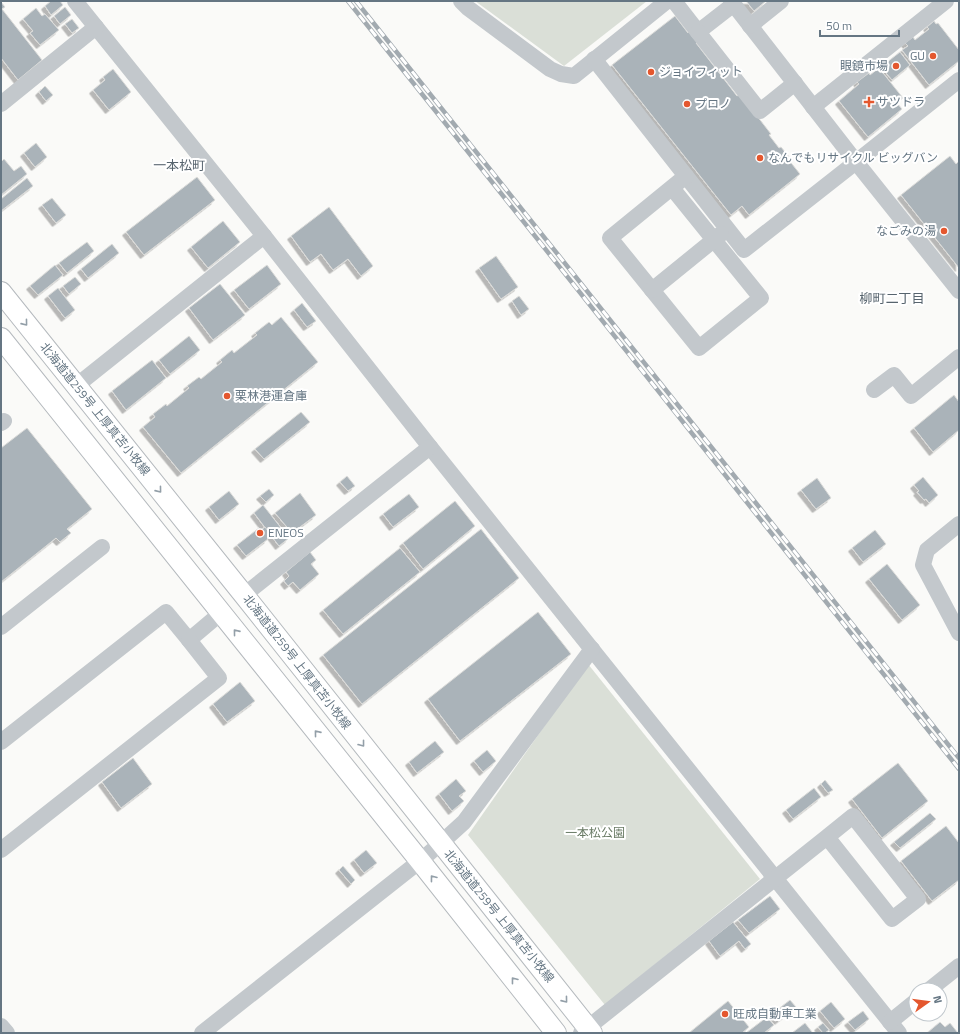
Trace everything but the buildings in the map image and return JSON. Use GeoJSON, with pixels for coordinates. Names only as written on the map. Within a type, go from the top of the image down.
{"type":"FeatureCollection","features":[{"type":"Feature","properties":{"kind":"main road","name":"北海道道259号 上厚真苫小牧線"},"geometry":{"type":"LineString","coordinates":[[1,292],[441,843],[587,1031]]}},
{"type":"Feature","properties":{"kind":"main road"},"geometry":{"type":"LineString","coordinates":[[1,338],[556,1033]]}},
{"type":"Feature","properties":{"kind":"street"},"geometry":{"type":"LineString","coordinates":[[75,1],[894,1027],[908,1010]]}},
{"type":"Feature","properties":{"kind":"street"},"geometry":{"type":"LineString","coordinates":[[461,1],[468,8],[550,69],[561,74],[574,76],[667,1]]}},
{"type":"Feature","properties":{"kind":"street"},"geometry":{"type":"LineString","coordinates":[[674,1],[760,111],[795,83]]}},
{"type":"Feature","properties":{"kind":"street"},"geometry":{"type":"LineString","coordinates":[[750,26],[780,1]]}},
{"type":"Feature","properties":{"kind":"street"},"geometry":{"type":"LineString","coordinates":[[813,107],[946,1]]}},
{"type":"Feature","properties":{"kind":"street"},"geometry":{"type":"LineString","coordinates":[[698,32],[733,3],[856,162],[959,291]]}},
{"type":"Feature","properties":{"kind":"street"},"geometry":{"type":"LineString","coordinates":[[1,104],[96,27]]}},
{"type":"Feature","properties":{"kind":"street"},"geometry":{"type":"LineString","coordinates":[[594,60],[744,250],[959,80]]}},
{"type":"Feature","properties":{"kind":"street"},"geometry":{"type":"LineString","coordinates":[[672,188],[760,298],[698,348],[610,238],[686,176]]}},
{"type":"Feature","properties":{"kind":"street"},"geometry":{"type":"LineString","coordinates":[[652,290],[727,229]]}},
{"type":"Feature","properties":{"kind":"street"},"geometry":{"type":"LineString","coordinates":[[76,386],[264,236]]}},
{"type":"Feature","properties":{"kind":"street"},"geometry":{"type":"LineString","coordinates":[[874,390],[894,375],[911,396],[959,357]]}},
{"type":"Feature","properties":{"kind":"street"},"geometry":{"type":"LineString","coordinates":[[244,595],[430,447]]}},
{"type":"Feature","properties":{"kind":"street"},"geometry":{"type":"LineString","coordinates":[[959,524],[927,550],[923,565],[959,633]]}},
{"type":"Feature","properties":{"kind":"street"},"geometry":{"type":"LineString","coordinates":[[1,627],[102,547]]}},
{"type":"Feature","properties":{"kind":"street"},"geometry":{"type":"LineString","coordinates":[[1,742],[166,612],[219,678],[1,850]]}},
{"type":"Feature","properties":{"kind":"street"},"geometry":{"type":"LineString","coordinates":[[189,640],[221,613]]}},
{"type":"Feature","properties":{"kind":"street"},"geometry":{"type":"LineString","coordinates":[[202,1033],[420,861],[464,822],[592,649]]}},
{"type":"Feature","properties":{"kind":"street"},"geometry":{"type":"LineString","coordinates":[[587,1031],[775,878],[853,816],[918,899],[892,919],[827,837]]}},
{"type":"Feature","properties":{"kind":"street"},"geometry":{"type":"LineString","coordinates":[[939,982],[959,966]]}},
{"type":"Feature","properties":{"kind":"street"},"geometry":{"type":"LineString","coordinates":[[1,1026],[7,1033]]}},
{"type":"Feature","properties":{"kind":"green space"},"geometry":{"type":"Polygon","coordinates":[[[475,1],[647,1],[564,66],[475,1]]]}},
{"type":"Feature","properties":{"kind":"green space","name":"一本松公園"},"geometry":{"type":"Polygon","coordinates":[[[588,664],[760,879],[605,1005],[468,835],[588,664]]]}},
{"type":"Feature","properties":{"kind":"railway"},"geometry":{"type":"LineString","coordinates":[[348,1],[959,769]]}},
{"type":"Feature","properties":{"kind":"railway"},"geometry":{"type":"LineString","coordinates":[[356,1],[959,758]]}},
{"type":"Feature","properties":{"kind":"place","name":"GU"},"geometry":{"type":"Point","coordinates":[933,56]}},
{"type":"Feature","properties":{"kind":"place","name":"眼鏡市場"},"geometry":{"type":"Point","coordinates":[896,66]}},
{"type":"Feature","properties":{"kind":"place","name":"ジョイフィット"},"geometry":{"type":"Point","coordinates":[651,72]}},
{"type":"Feature","properties":{"kind":"place","name":"サツドラ"},"geometry":{"type":"Point","coordinates":[869,102]}},
{"type":"Feature","properties":{"kind":"place","name":"プロノ"},"geometry":{"type":"Point","coordinates":[687,104]}},
{"type":"Feature","properties":{"kind":"place","name":"なんでもリサイクル ビッグバン"},"geometry":{"type":"Point","coordinates":[760,158]}},
{"type":"Feature","properties":{"kind":"place","name":"なごみの湯"},"geometry":{"type":"Point","coordinates":[944,231]}},
{"type":"Feature","properties":{"kind":"place","name":"栗林港運倉庫"},"geometry":{"type":"Point","coordinates":[227,396]}},
{"type":"Feature","properties":{"kind":"place","name":"ENEOS"},"geometry":{"type":"Point","coordinates":[260,533]}},
{"type":"Feature","properties":{"kind":"place","name":"旺成自動車工業"},"geometry":{"type":"Point","coordinates":[725,1014]}},
{"type":"Feature","properties":{"kind":"district","name":"一本松町"},"geometry":{"type":"Point","coordinates":[179,165]}},
{"type":"Feature","properties":{"kind":"district","name":"柳町二丁目"},"geometry":{"type":"Point","coordinates":[892,298]}}]}
